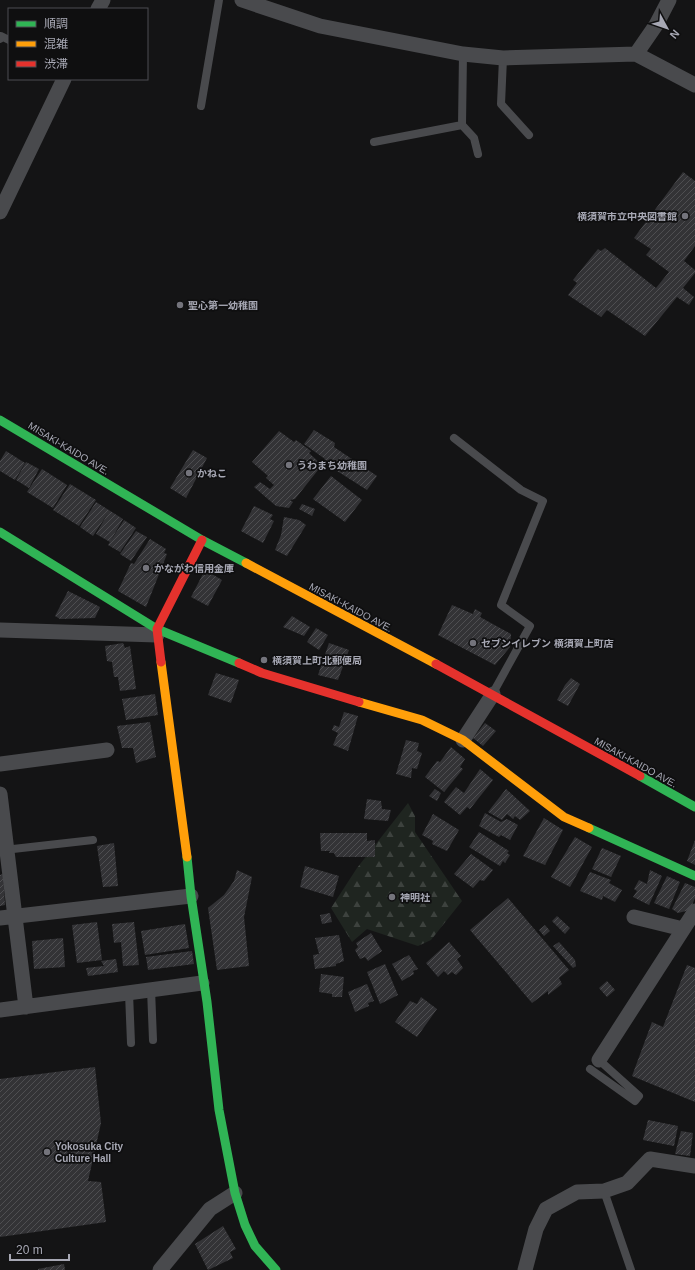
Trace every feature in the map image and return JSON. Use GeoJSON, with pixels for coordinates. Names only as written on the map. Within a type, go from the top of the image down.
{"type":"FeatureCollection","features":[{"type":"Feature","properties":{"kind":"street"},"geometry":{"type":"LineString","coordinates":[[242,0],[320,26],[463,54],[503,58],[636,54],[695,85]]}},
{"type":"Feature","properties":{"kind":"street"},"geometry":{"type":"LineString","coordinates":[[636,54],[656,25],[669,0]]}},
{"type":"Feature","properties":{"kind":"street"},"geometry":{"type":"LineString","coordinates":[[0,212],[64,80]]}},
{"type":"Feature","properties":{"kind":"street","name":"MISAKI-KAIDO AVE."},"geometry":{"type":"LineString","coordinates":[[0,420],[202,540],[492,694],[695,808]]}},
{"type":"Feature","properties":{"kind":"street"},"geometry":{"type":"LineString","coordinates":[[0,532],[157,632],[262,673],[422,720],[463,740],[564,817],[695,876]]}},
{"type":"Feature","properties":{"kind":"street"},"geometry":{"type":"LineString","coordinates":[[202,540],[157,632],[186,832],[191,896],[219,1110],[235,1193],[245,1225],[256,1246],[276,1270]]}},
{"type":"Feature","properties":{"kind":"street"},"geometry":{"type":"LineString","coordinates":[[0,630],[157,632]]}},
{"type":"Feature","properties":{"kind":"street"},"geometry":{"type":"LineString","coordinates":[[463,740],[492,694]]}},
{"type":"Feature","properties":{"kind":"street"},"geometry":{"type":"LineString","coordinates":[[0,764],[107,750]]}},
{"type":"Feature","properties":{"kind":"street"},"geometry":{"type":"LineString","coordinates":[[0,794],[7,917],[26,1007]]}},
{"type":"Feature","properties":{"kind":"street"},"geometry":{"type":"LineString","coordinates":[[7,917],[191,896]]}},
{"type":"Feature","properties":{"kind":"street"},"geometry":{"type":"LineString","coordinates":[[595,1064],[695,911]]}},
{"type":"Feature","properties":{"kind":"street"},"geometry":{"type":"LineString","coordinates":[[634,917],[683,929]]}},
{"type":"Feature","properties":{"kind":"street"},"geometry":{"type":"LineString","coordinates":[[0,1010],[202,983]]}},
{"type":"Feature","properties":{"kind":"street"},"geometry":{"type":"LineString","coordinates":[[525,1270],[536,1229],[546,1209],[577,1192],[604,1191],[627,1183],[650,1159],[695,1166]]}},
{"type":"Feature","properties":{"kind":"street"},"geometry":{"type":"LineString","coordinates":[[160,1270],[210,1208],[235,1193]]}},
{"type":"Feature","properties":{"kind":"lane"},"geometry":{"type":"LineString","coordinates":[[201,106],[219,0]]}},
{"type":"Feature","properties":{"kind":"lane"},"geometry":{"type":"LineString","coordinates":[[0,39],[1,36],[8,40]]}},
{"type":"Feature","properties":{"kind":"lane"},"geometry":{"type":"LineString","coordinates":[[463,54],[462,125],[474,138],[478,154]]}},
{"type":"Feature","properties":{"kind":"lane"},"geometry":{"type":"LineString","coordinates":[[503,58],[501,104],[529,135]]}},
{"type":"Feature","properties":{"kind":"lane"},"geometry":{"type":"LineString","coordinates":[[374,142],[462,125]]}},
{"type":"Feature","properties":{"kind":"lane"},"geometry":{"type":"LineString","coordinates":[[454,438],[521,490],[543,501],[502,605],[530,626],[492,694]]}},
{"type":"Feature","properties":{"kind":"lane"},"geometry":{"type":"LineString","coordinates":[[3,850],[93,840]]}},
{"type":"Feature","properties":{"kind":"lane"},"geometry":{"type":"LineString","coordinates":[[151,989],[153,1040]]}},
{"type":"Feature","properties":{"kind":"lane"},"geometry":{"type":"LineString","coordinates":[[129,993],[130,1043]]}},
{"type":"Feature","properties":{"kind":"lane"},"geometry":{"type":"LineString","coordinates":[[595,1064],[639,1096],[635,1102],[595,1064]]}},
{"type":"Feature","properties":{"kind":"lane"},"geometry":{"type":"LineString","coordinates":[[604,1191],[631,1270]]}},
{"type":"Feature","properties":{"kind":"green space","name":"神明社"},"geometry":{"type":"Polygon","coordinates":[[[408,803],[415,816],[415,832],[462,901],[431,940],[418,946],[367,929],[352,942],[331,908],[357,868],[408,803]]]}},
{"type":"Feature","properties":{"kind":"building"},"geometry":{"type":"Polygon","coordinates":[[[683,172],[695,181],[695,246],[684,261],[695,270],[695,273],[683,288],[694,297],[689,305],[677,297],[645,336],[607,310],[601,317],[568,295],[577,283],[573,280],[598,249],[601,251],[605,248],[656,288],[669,272],[646,255],[651,249],[634,238],[683,172]]]}},
{"type":"Feature","properties":{"kind":"building"},"geometry":{"type":"Polygon","coordinates":[[[314,430],[335,443],[334,447],[377,476],[367,490],[323,462],[325,459],[304,444],[314,430]]]}},
{"type":"Feature","properties":{"kind":"building"},"geometry":{"type":"Polygon","coordinates":[[[279,431],[294,442],[296,440],[311,451],[309,453],[322,465],[295,499],[290,500],[293,502],[289,508],[276,506],[254,487],[260,482],[270,489],[274,485],[266,478],[268,476],[252,462],[279,431]]]}},
{"type":"Feature","properties":{"kind":"building","name":"かねこ"},"geometry":{"type":"Polygon","coordinates":[[[193,450],[207,458],[186,498],[170,488],[193,450]]]}},
{"type":"Feature","properties":{"kind":"building"},"geometry":{"type":"Polygon","coordinates":[[[6,451],[25,463],[15,480],[0,471],[0,461],[6,451]]]}},
{"type":"Feature","properties":{"kind":"building"},"geometry":{"type":"Polygon","coordinates":[[[26,462],[39,469],[29,488],[16,480],[26,462]]]}},
{"type":"Feature","properties":{"kind":"building"},"geometry":{"type":"Polygon","coordinates":[[[42,469],[67,485],[53,508],[27,492],[42,469]]]}},
{"type":"Feature","properties":{"kind":"building"},"geometry":{"type":"Polygon","coordinates":[[[331,476],[362,500],[345,522],[313,499],[331,476]]]}},
{"type":"Feature","properties":{"kind":"building"},"geometry":{"type":"Polygon","coordinates":[[[70,484],[96,500],[79,526],[53,510],[70,484]]]}},
{"type":"Feature","properties":{"kind":"building"},"geometry":{"type":"Polygon","coordinates":[[[96,502],[123,519],[110,542],[96,534],[108,513],[93,536],[80,527],[96,502]]]}},
{"type":"Feature","properties":{"kind":"building"},"geometry":{"type":"Polygon","coordinates":[[[302,504],[315,509],[312,516],[299,509],[302,504]]]}},
{"type":"Feature","properties":{"kind":"building"},"geometry":{"type":"Polygon","coordinates":[[[254,506],[273,515],[270,519],[274,521],[263,543],[241,531],[254,506]]]}},
{"type":"Feature","properties":{"kind":"building"},"geometry":{"type":"Polygon","coordinates":[[[284,517],[299,520],[306,525],[287,556],[275,550],[281,535],[284,517]]]}},
{"type":"Feature","properties":{"kind":"building"},"geometry":{"type":"Polygon","coordinates":[[[124,520],[136,528],[120,552],[108,545],[124,520]]]}},
{"type":"Feature","properties":{"kind":"building"},"geometry":{"type":"Polygon","coordinates":[[[136,531],[147,537],[131,561],[120,554],[136,531]]]}},
{"type":"Feature","properties":{"kind":"building"},"geometry":{"type":"Polygon","coordinates":[[[150,539],[166,549],[164,553],[167,554],[146,607],[118,591],[131,563],[134,564],[150,539]]]}},
{"type":"Feature","properties":{"kind":"building"},"geometry":{"type":"Polygon","coordinates":[[[205,570],[222,580],[208,606],[191,597],[205,570]]]}},
{"type":"Feature","properties":{"kind":"building"},"geometry":{"type":"Polygon","coordinates":[[[68,591],[100,607],[95,618],[60,619],[55,616],[68,591]]]}},
{"type":"Feature","properties":{"kind":"building"},"geometry":{"type":"Polygon","coordinates":[[[452,605],[473,614],[475,609],[482,613],[480,617],[511,634],[510,647],[495,665],[438,635],[452,605]]]}},
{"type":"Feature","properties":{"kind":"building"},"geometry":{"type":"Polygon","coordinates":[[[292,616],[310,627],[304,636],[283,627],[292,616]]]}},
{"type":"Feature","properties":{"kind":"building"},"geometry":{"type":"Polygon","coordinates":[[[316,628],[328,635],[319,650],[307,642],[316,628]]]}},
{"type":"Feature","properties":{"kind":"building"},"geometry":{"type":"Polygon","coordinates":[[[123,643],[125,648],[130,646],[136,689],[120,691],[118,677],[114,677],[112,662],[107,661],[105,646],[123,643]]]}},
{"type":"Feature","properties":{"kind":"building"},"geometry":{"type":"Polygon","coordinates":[[[329,643],[349,650],[338,680],[318,675],[329,643]]]}},
{"type":"Feature","properties":{"kind":"building"},"geometry":{"type":"Polygon","coordinates":[[[216,673],[239,680],[231,703],[208,695],[216,673]]]}},
{"type":"Feature","properties":{"kind":"building"},"geometry":{"type":"Polygon","coordinates":[[[571,678],[580,684],[568,706],[557,700],[565,685],[571,678]]]}},
{"type":"Feature","properties":{"kind":"building"},"geometry":{"type":"Polygon","coordinates":[[[155,694],[158,715],[126,720],[122,699],[155,694]]]}},
{"type":"Feature","properties":{"kind":"building"},"geometry":{"type":"Polygon","coordinates":[[[344,712],[358,716],[348,751],[333,745],[338,733],[332,730],[334,725],[339,727],[344,712]]]}},
{"type":"Feature","properties":{"kind":"building"},"geometry":{"type":"Polygon","coordinates":[[[150,722],[156,757],[136,763],[133,748],[122,748],[117,726],[150,722]]]}},
{"type":"Feature","properties":{"kind":"building"},"geometry":{"type":"Polygon","coordinates":[[[485,723],[496,731],[483,746],[473,738],[485,723]]]}},
{"type":"Feature","properties":{"kind":"building"},"geometry":{"type":"Polygon","coordinates":[[[406,740],[419,743],[417,751],[422,753],[417,769],[412,768],[411,778],[396,774],[406,740]]]}},
{"type":"Feature","properties":{"kind":"building"},"geometry":{"type":"Polygon","coordinates":[[[451,747],[465,759],[460,767],[463,769],[444,792],[425,777],[437,761],[440,762],[451,747]]]}},
{"type":"Feature","properties":{"kind":"building"},"geometry":{"type":"Polygon","coordinates":[[[480,769],[493,780],[470,809],[467,807],[460,815],[444,802],[456,787],[464,793],[480,769]]]}},
{"type":"Feature","properties":{"kind":"building"},"geometry":{"type":"Polygon","coordinates":[[[435,789],[441,793],[437,801],[429,796],[435,789]]]}},
{"type":"Feature","properties":{"kind":"building"},"geometry":{"type":"Polygon","coordinates":[[[506,789],[530,811],[520,820],[515,816],[513,819],[507,814],[502,820],[488,812],[506,789]]]}},
{"type":"Feature","properties":{"kind":"building"},"geometry":{"type":"Polygon","coordinates":[[[367,799],[381,801],[382,809],[391,810],[388,821],[364,819],[367,799]]]}},
{"type":"Feature","properties":{"kind":"building"},"geometry":{"type":"Polygon","coordinates":[[[485,813],[501,822],[507,819],[518,825],[510,840],[501,835],[499,837],[479,826],[485,813]]]}},
{"type":"Feature","properties":{"kind":"building"},"geometry":{"type":"Polygon","coordinates":[[[433,814],[459,830],[447,851],[432,844],[433,841],[422,835],[433,814]]]}},
{"type":"Feature","properties":{"kind":"building"},"geometry":{"type":"Polygon","coordinates":[[[544,818],[563,830],[545,865],[523,856],[544,818]]]}},
{"type":"Feature","properties":{"kind":"building"},"geometry":{"type":"Polygon","coordinates":[[[479,832],[509,851],[507,853],[510,855],[505,863],[503,861],[500,866],[469,847],[479,832]]]}},
{"type":"Feature","properties":{"kind":"building"},"geometry":{"type":"Polygon","coordinates":[[[320,833],[367,833],[367,841],[375,840],[375,857],[336,857],[334,853],[329,853],[330,851],[321,851],[320,833]]]}},
{"type":"Feature","properties":{"kind":"building"},"geometry":{"type":"Polygon","coordinates":[[[575,837],[592,847],[570,887],[551,877],[575,837]]]}},
{"type":"Feature","properties":{"kind":"building"},"geometry":{"type":"Polygon","coordinates":[[[695,840],[695,865],[687,861],[695,840]]]}},
{"type":"Feature","properties":{"kind":"building"},"geometry":{"type":"Polygon","coordinates":[[[114,843],[118,886],[103,887],[97,846],[114,843]]]}},
{"type":"Feature","properties":{"kind":"building"},"geometry":{"type":"Polygon","coordinates":[[[602,848],[621,856],[611,877],[592,869],[602,848]]]}},
{"type":"Feature","properties":{"kind":"building"},"geometry":{"type":"Polygon","coordinates":[[[471,854],[493,870],[484,881],[480,880],[473,888],[454,874],[471,854]]]}},
{"type":"Feature","properties":{"kind":"building"},"geometry":{"type":"Polygon","coordinates":[[[305,866],[339,876],[333,897],[300,887],[305,866]]]}},
{"type":"Feature","properties":{"kind":"building"},"geometry":{"type":"Polygon","coordinates":[[[237,870],[252,877],[244,917],[249,966],[217,970],[208,908],[224,895],[234,881],[237,870]]]}},
{"type":"Feature","properties":{"kind":"building"},"geometry":{"type":"Polygon","coordinates":[[[650,870],[662,876],[649,905],[633,897],[637,891],[634,889],[639,880],[647,884],[650,870]]]}},
{"type":"Feature","properties":{"kind":"building"},"geometry":{"type":"Polygon","coordinates":[[[590,872],[611,880],[609,883],[622,890],[615,902],[603,896],[602,900],[580,891],[590,872]]]}},
{"type":"Feature","properties":{"kind":"building"},"geometry":{"type":"Polygon","coordinates":[[[3,874],[5,905],[0,906],[0,875],[3,874]]]}},
{"type":"Feature","properties":{"kind":"building"},"geometry":{"type":"Polygon","coordinates":[[[667,876],[680,882],[669,909],[654,903],[667,876]]]}},
{"type":"Feature","properties":{"kind":"building"},"geometry":{"type":"Polygon","coordinates":[[[685,883],[695,887],[695,898],[690,910],[678,913],[672,909],[685,883]]]}},
{"type":"Feature","properties":{"kind":"building"},"geometry":{"type":"Polygon","coordinates":[[[508,898],[569,970],[559,978],[562,984],[548,995],[548,991],[532,1003],[470,930],[508,898]]]}},
{"type":"Feature","properties":{"kind":"building"},"geometry":{"type":"Polygon","coordinates":[[[330,913],[332,922],[322,924],[320,915],[330,913]]]}},
{"type":"Feature","properties":{"kind":"building"},"geometry":{"type":"Polygon","coordinates":[[[557,916],[570,928],[565,934],[552,921],[557,916]]]}},
{"type":"Feature","properties":{"kind":"building"},"geometry":{"type":"Polygon","coordinates":[[[97,922],[102,960],[77,963],[72,925],[97,922]]]}},
{"type":"Feature","properties":{"kind":"building"},"geometry":{"type":"Polygon","coordinates":[[[134,922],[139,965],[123,966],[121,942],[114,943],[112,924],[134,922]]]}},
{"type":"Feature","properties":{"kind":"building"},"geometry":{"type":"Polygon","coordinates":[[[185,924],[189,948],[145,955],[141,931],[185,924]]]}},
{"type":"Feature","properties":{"kind":"building"},"geometry":{"type":"Polygon","coordinates":[[[545,925],[550,931],[544,936],[539,930],[545,925]]]}},
{"type":"Feature","properties":{"kind":"building"},"geometry":{"type":"Polygon","coordinates":[[[371,933],[382,951],[368,961],[365,957],[360,959],[355,950],[358,947],[356,943],[371,933]]]}},
{"type":"Feature","properties":{"kind":"building"},"geometry":{"type":"Polygon","coordinates":[[[339,935],[344,961],[336,964],[336,966],[315,969],[313,955],[319,954],[315,938],[339,935]]]}},
{"type":"Feature","properties":{"kind":"building"},"geometry":{"type":"Polygon","coordinates":[[[63,938],[65,967],[34,969],[32,941],[63,938]]]}},
{"type":"Feature","properties":{"kind":"building"},"geometry":{"type":"Polygon","coordinates":[[[449,942],[461,956],[457,959],[463,968],[456,975],[452,972],[448,975],[444,971],[438,977],[426,963],[449,942]]]}},
{"type":"Feature","properties":{"kind":"building"},"geometry":{"type":"Polygon","coordinates":[[[559,942],[575,960],[576,966],[573,968],[553,946],[559,942]]]}},
{"type":"Feature","properties":{"kind":"building"},"geometry":{"type":"Polygon","coordinates":[[[192,951],[194,964],[148,970],[146,957],[192,951]]]}},
{"type":"Feature","properties":{"kind":"building"},"geometry":{"type":"Polygon","coordinates":[[[409,955],[418,969],[413,971],[414,974],[402,981],[392,964],[409,955]]]}},
{"type":"Feature","properties":{"kind":"building"},"geometry":{"type":"Polygon","coordinates":[[[116,959],[118,972],[88,976],[86,968],[104,966],[101,961],[116,959]]]}},
{"type":"Feature","properties":{"kind":"building"},"geometry":{"type":"Polygon","coordinates":[[[385,964],[398,995],[380,1004],[367,972],[385,964]]]}},
{"type":"Feature","properties":{"kind":"building"},"geometry":{"type":"Polygon","coordinates":[[[687,965],[695,968],[695,1102],[632,1076],[652,1022],[663,1027],[687,965]]]}},
{"type":"Feature","properties":{"kind":"building"},"geometry":{"type":"Polygon","coordinates":[[[321,974],[344,977],[342,997],[332,997],[332,994],[319,992],[321,974]]]}},
{"type":"Feature","properties":{"kind":"building"},"geometry":{"type":"Polygon","coordinates":[[[607,981],[615,990],[607,997],[599,988],[607,981]]]}},
{"type":"Feature","properties":{"kind":"building"},"geometry":{"type":"Polygon","coordinates":[[[367,984],[374,1001],[368,1003],[369,1006],[355,1012],[348,992],[367,984]]]}},
{"type":"Feature","properties":{"kind":"building"},"geometry":{"type":"Polygon","coordinates":[[[421,997],[437,1009],[417,1037],[395,1022],[410,1001],[417,1004],[421,997]]]}},
{"type":"Feature","properties":{"kind":"building","name":"Yokosuka City Culture Hall"},"geometry":{"type":"Polygon","coordinates":[[[95,1067],[101,1123],[88,1181],[101,1182],[106,1222],[0,1237],[0,1079],[95,1067]]]}},
{"type":"Feature","properties":{"kind":"building"},"geometry":{"type":"Polygon","coordinates":[[[648,1120],[678,1126],[674,1146],[643,1140],[648,1120]]]}},
{"type":"Feature","properties":{"kind":"building"},"geometry":{"type":"Polygon","coordinates":[[[681,1131],[693,1133],[690,1156],[675,1154],[681,1131]]]}},
{"type":"Feature","properties":{"kind":"building"},"geometry":{"type":"Polygon","coordinates":[[[223,1226],[236,1249],[230,1252],[233,1258],[208,1270],[195,1244],[223,1226]]]}},
{"type":"Feature","properties":{"kind":"building"},"geometry":{"type":"Polygon","coordinates":[[[64,1264],[65,1270],[38,1270],[38,1269],[64,1264]]]}},
{"type":"Feature","properties":{"kind":"traffic: fast"},"geometry":{"type":"LineString","coordinates":[[0,420],[202,540],[246,563]]}},
{"type":"Feature","properties":{"kind":"traffic: fast"},"geometry":{"type":"LineString","coordinates":[[0,532],[157,629],[239,663]]}},
{"type":"Feature","properties":{"kind":"traffic: fast"},"geometry":{"type":"LineString","coordinates":[[640,776],[695,807]]}},
{"type":"Feature","properties":{"kind":"traffic: fast"},"geometry":{"type":"LineString","coordinates":[[589,828],[695,876]]}},
{"type":"Feature","properties":{"kind":"traffic: fast"},"geometry":{"type":"LineString","coordinates":[[187,857],[191,896],[207,1002],[219,1110],[235,1193],[245,1225],[255,1246],[276,1270]]}},
{"type":"Feature","properties":{"kind":"traffic: slow"},"geometry":{"type":"LineString","coordinates":[[246,563],[436,664]]}},
{"type":"Feature","properties":{"kind":"traffic: slow"},"geometry":{"type":"LineString","coordinates":[[161,662],[187,857]]}},
{"type":"Feature","properties":{"kind":"traffic: slow"},"geometry":{"type":"LineString","coordinates":[[359,702],[422,720],[463,740],[564,817],[589,828]]}},
{"type":"Feature","properties":{"kind":"traffic: jam"},"geometry":{"type":"LineString","coordinates":[[161,662],[157,629],[202,540]]}},
{"type":"Feature","properties":{"kind":"traffic: jam"},"geometry":{"type":"LineString","coordinates":[[239,663],[262,673],[359,702]]}},
{"type":"Feature","properties":{"kind":"traffic: jam"},"geometry":{"type":"LineString","coordinates":[[436,664],[640,776]]}},
{"type":"Feature","properties":{"kind":"place","name":"横須賀市立中央図書館"},"geometry":{"type":"Point","coordinates":[685,216]}},
{"type":"Feature","properties":{"kind":"place","name":"聖心第一幼稚園"},"geometry":{"type":"Point","coordinates":[180,305]}},
{"type":"Feature","properties":{"kind":"place","name":"うわまち幼稚園"},"geometry":{"type":"Point","coordinates":[289,465]}},
{"type":"Feature","properties":{"kind":"place","name":"かねこ"},"geometry":{"type":"Point","coordinates":[189,473]}},
{"type":"Feature","properties":{"kind":"place","name":"かながわ信用金庫"},"geometry":{"type":"Point","coordinates":[146,568]}},
{"type":"Feature","properties":{"kind":"place","name":"セブンイレブン 横須賀上町店"},"geometry":{"type":"Point","coordinates":[473,643]}},
{"type":"Feature","properties":{"kind":"place","name":"横須賀上町北郵便局"},"geometry":{"type":"Point","coordinates":[264,660]}},
{"type":"Feature","properties":{"kind":"place","name":"神明社"},"geometry":{"type":"Point","coordinates":[392,897]}},
{"type":"Feature","properties":{"kind":"place","name":"Yokosuka City Culture Hall"},"geometry":{"type":"Point","coordinates":[47,1152]}}]}
